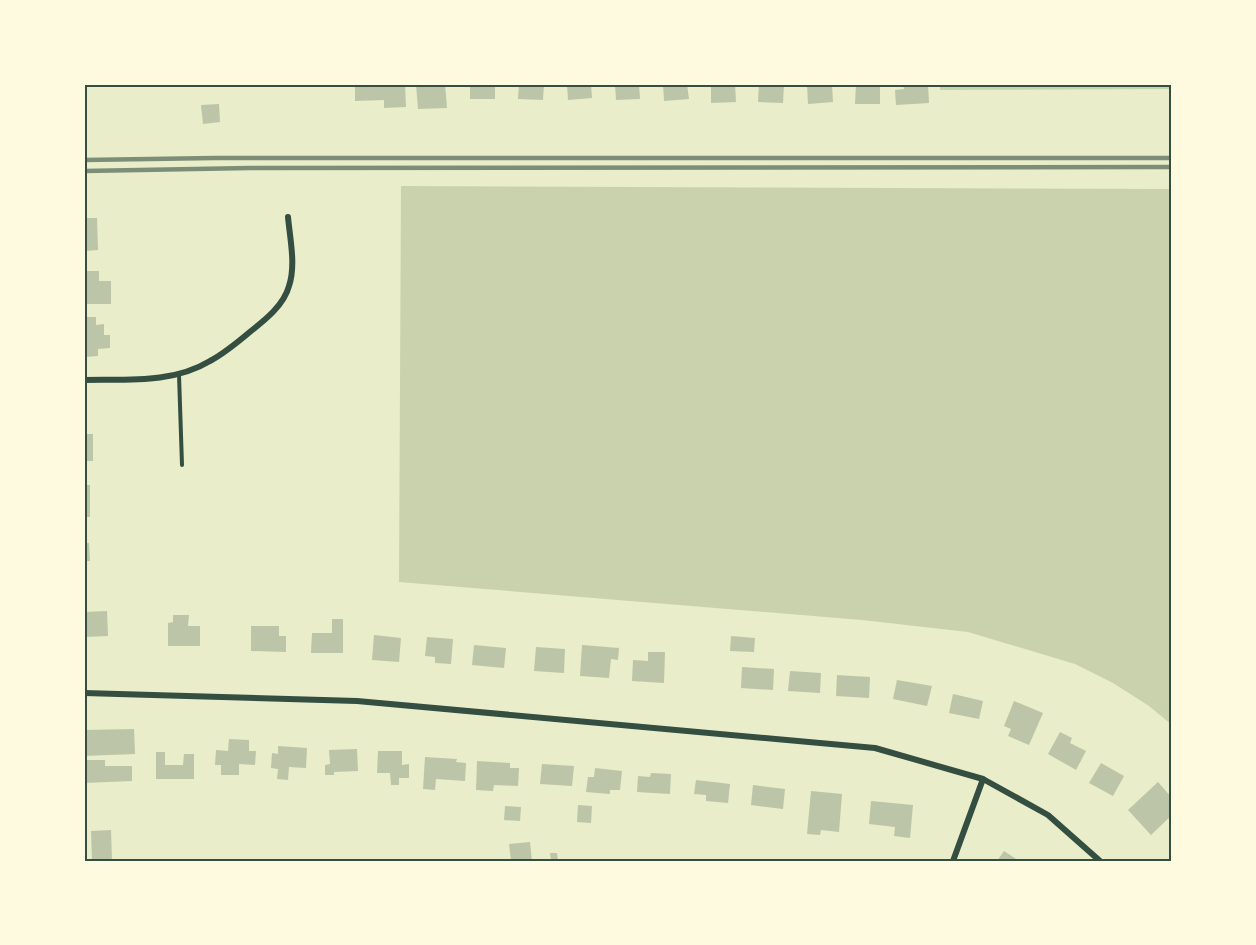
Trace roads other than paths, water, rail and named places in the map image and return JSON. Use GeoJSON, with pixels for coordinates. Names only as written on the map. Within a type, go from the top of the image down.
{"type":"FeatureCollection","features":[{"type":"Feature","properties":{"kind":"street"},"geometry":{"type":"LineString","coordinates":[[84,380],[147,379],[179,375],[208,363],[256,327],[276,309],[289,287],[292,259],[288,217]]}},
{"type":"Feature","properties":{"kind":"street"},"geometry":{"type":"LineString","coordinates":[[84,693],[357,701],[875,748],[982,779],[1047,814],[1100,861]]}},
{"type":"Feature","properties":{"kind":"street"},"geometry":{"type":"LineString","coordinates":[[953,861],[982,779]]}},
{"type":"Feature","properties":{"kind":"lane"},"geometry":{"type":"LineString","coordinates":[[179,375],[182,465]]}},
{"type":"Feature","properties":{"kind":"railway"},"geometry":{"type":"LineString","coordinates":[[84,160],[1172,158]]}},
{"type":"Feature","properties":{"kind":"railway"},"geometry":{"type":"LineString","coordinates":[[84,171],[250,168],[1172,167]]}}]}
